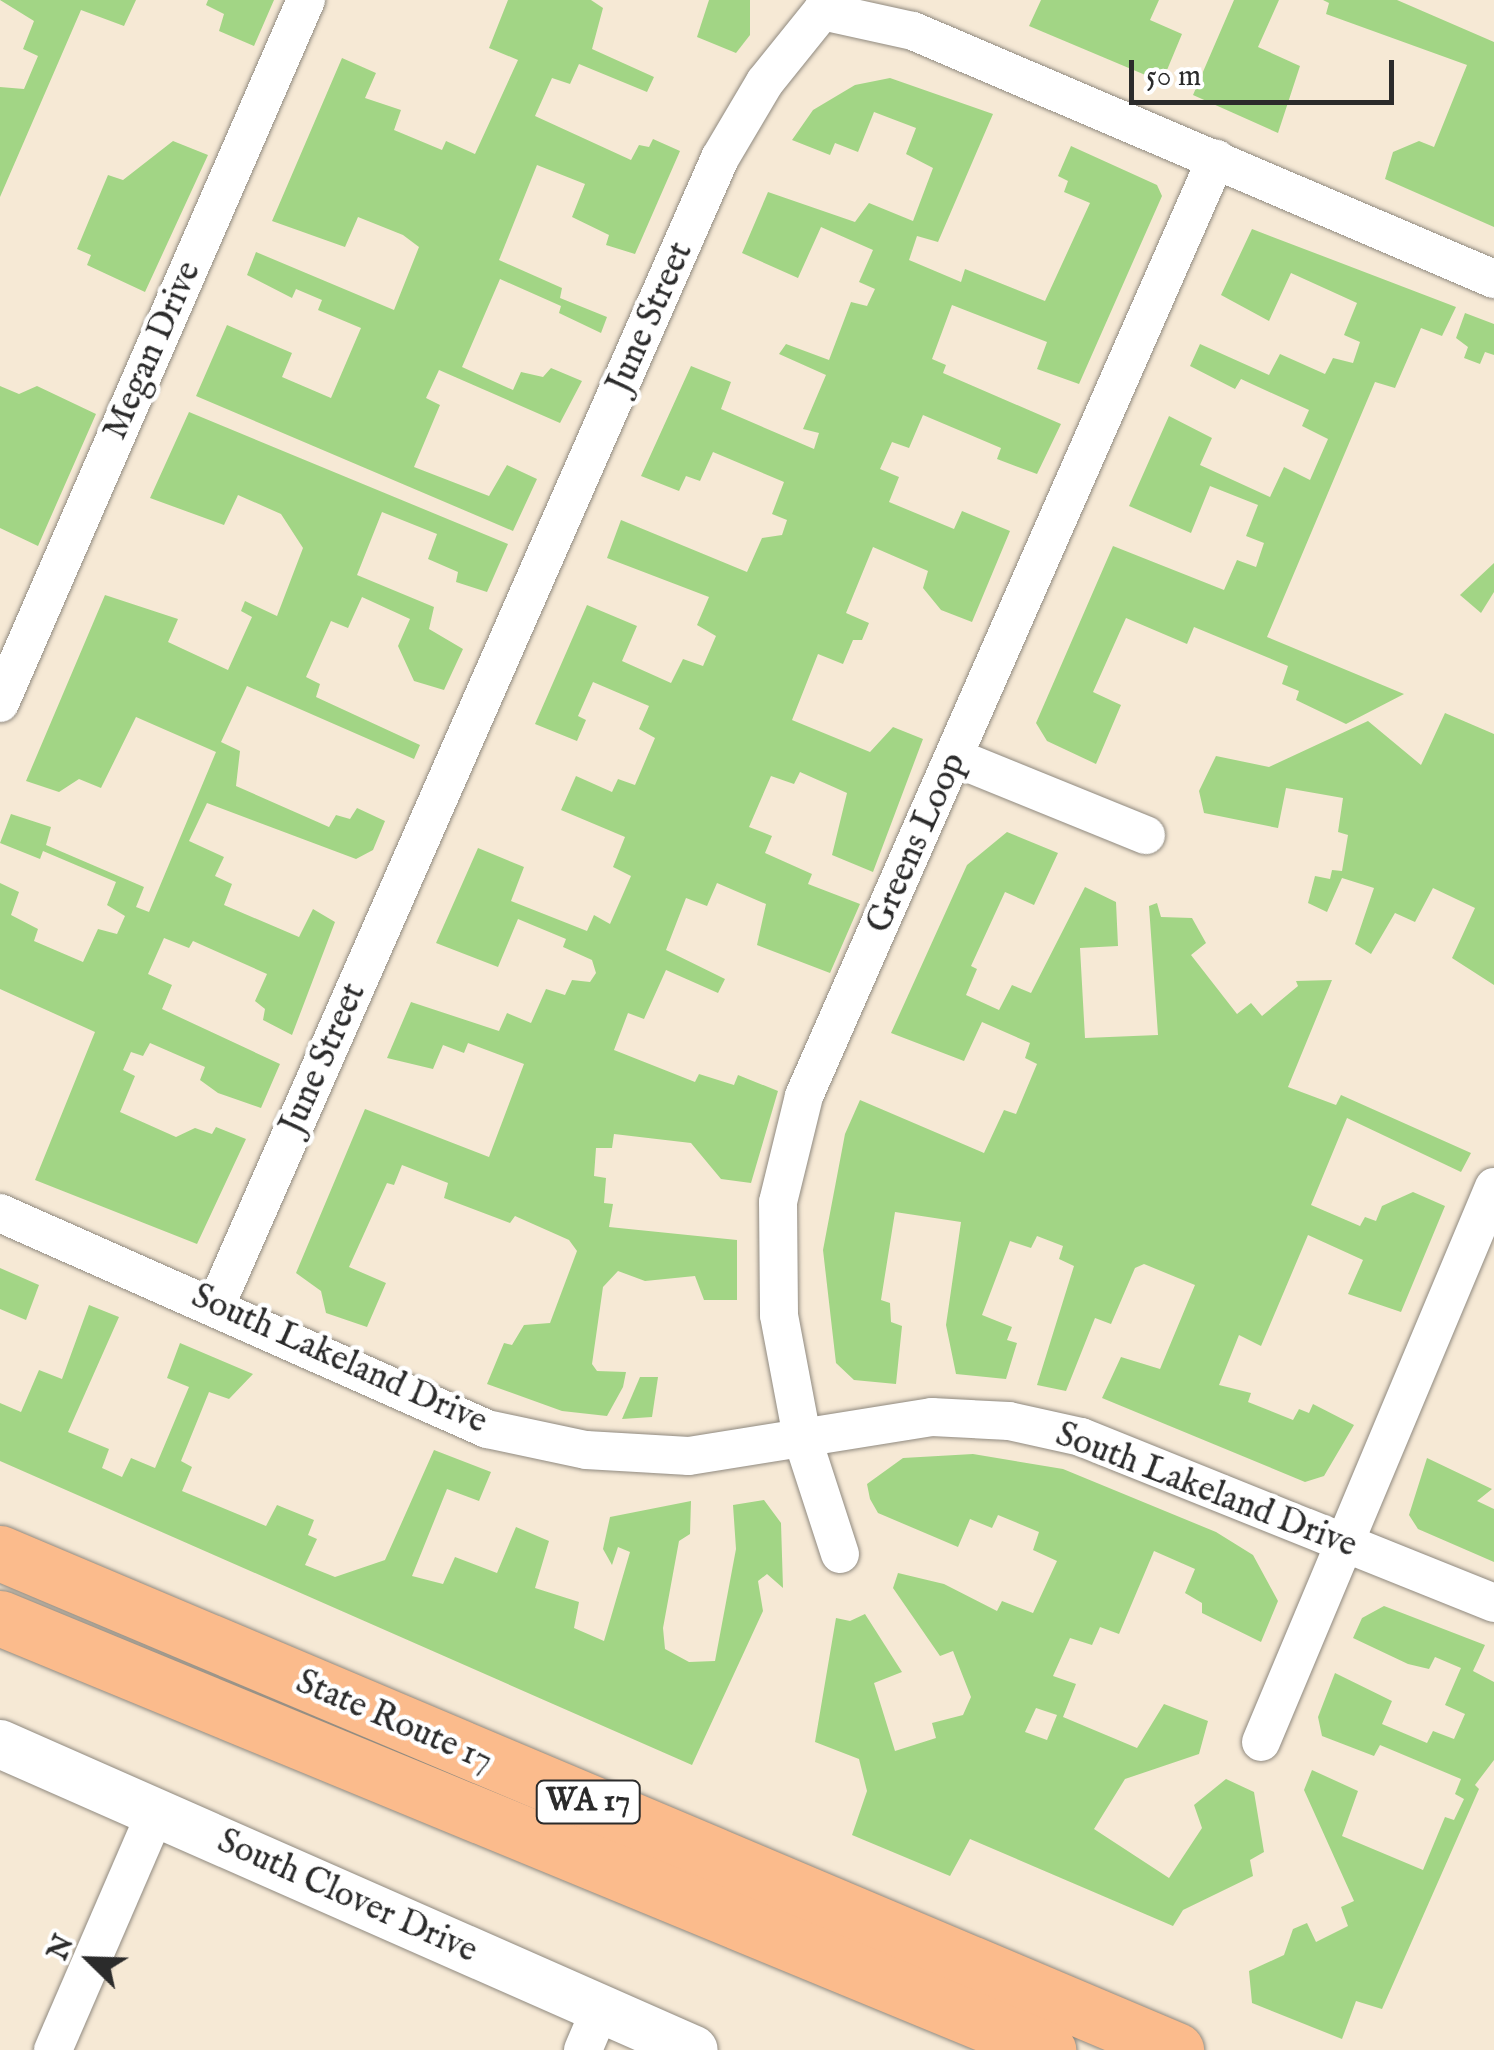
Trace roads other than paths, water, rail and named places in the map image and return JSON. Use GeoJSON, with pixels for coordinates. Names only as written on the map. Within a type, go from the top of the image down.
{"type":"FeatureCollection","features":[{"type":"Feature","properties":{"kind":"highway","name":"State Route 17"},"geometry":{"type":"LineString","coordinates":[[0,1553],[1176,2050]]}},
{"type":"Feature","properties":{"kind":"highway","name":"State Route 17"},"geometry":{"type":"LineString","coordinates":[[0,1618],[1048,2050]]}},
{"type":"Feature","properties":{"kind":"street","name":"Megan Drive"},"geometry":{"type":"LineString","coordinates":[[0,702],[306,0]]}},
{"type":"Feature","properties":{"kind":"street","name":"June Street"},"geometry":{"type":"LineString","coordinates":[[216,1305],[720,158],[765,82],[822,11],[913,31],[1494,279]]}},
{"type":"Feature","properties":{"kind":"street","name":"Greens Loop"},"geometry":{"type":"LineString","coordinates":[[840,1554],[802,1437],[778,1315],[778,1202],[804,1096],[956,758],[1216,159]]}},
{"type":"Feature","properties":{"kind":"street"},"geometry":{"type":"LineString","coordinates":[[956,758],[1146,834]]}},
{"type":"Feature","properties":{"kind":"street"},"geometry":{"type":"LineString","coordinates":[[1261,1742],[1494,1187]]}},
{"type":"Feature","properties":{"kind":"street","name":"South Lakeland Drive"},"geometry":{"type":"LineString","coordinates":[[0,1213],[216,1305],[487,1428],[586,1450],[677,1455],[932,1417],[1022,1423],[1082,1437],[1494,1603]]}},
{"type":"Feature","properties":{"kind":"street","name":"South Clover Drive"},"geometry":{"type":"LineString","coordinates":[[0,1744],[156,1812],[592,2030],[694,2050]]}},
{"type":"Feature","properties":{"kind":"street"},"geometry":{"type":"LineString","coordinates":[[54,2050],[156,1812]]}}]}
